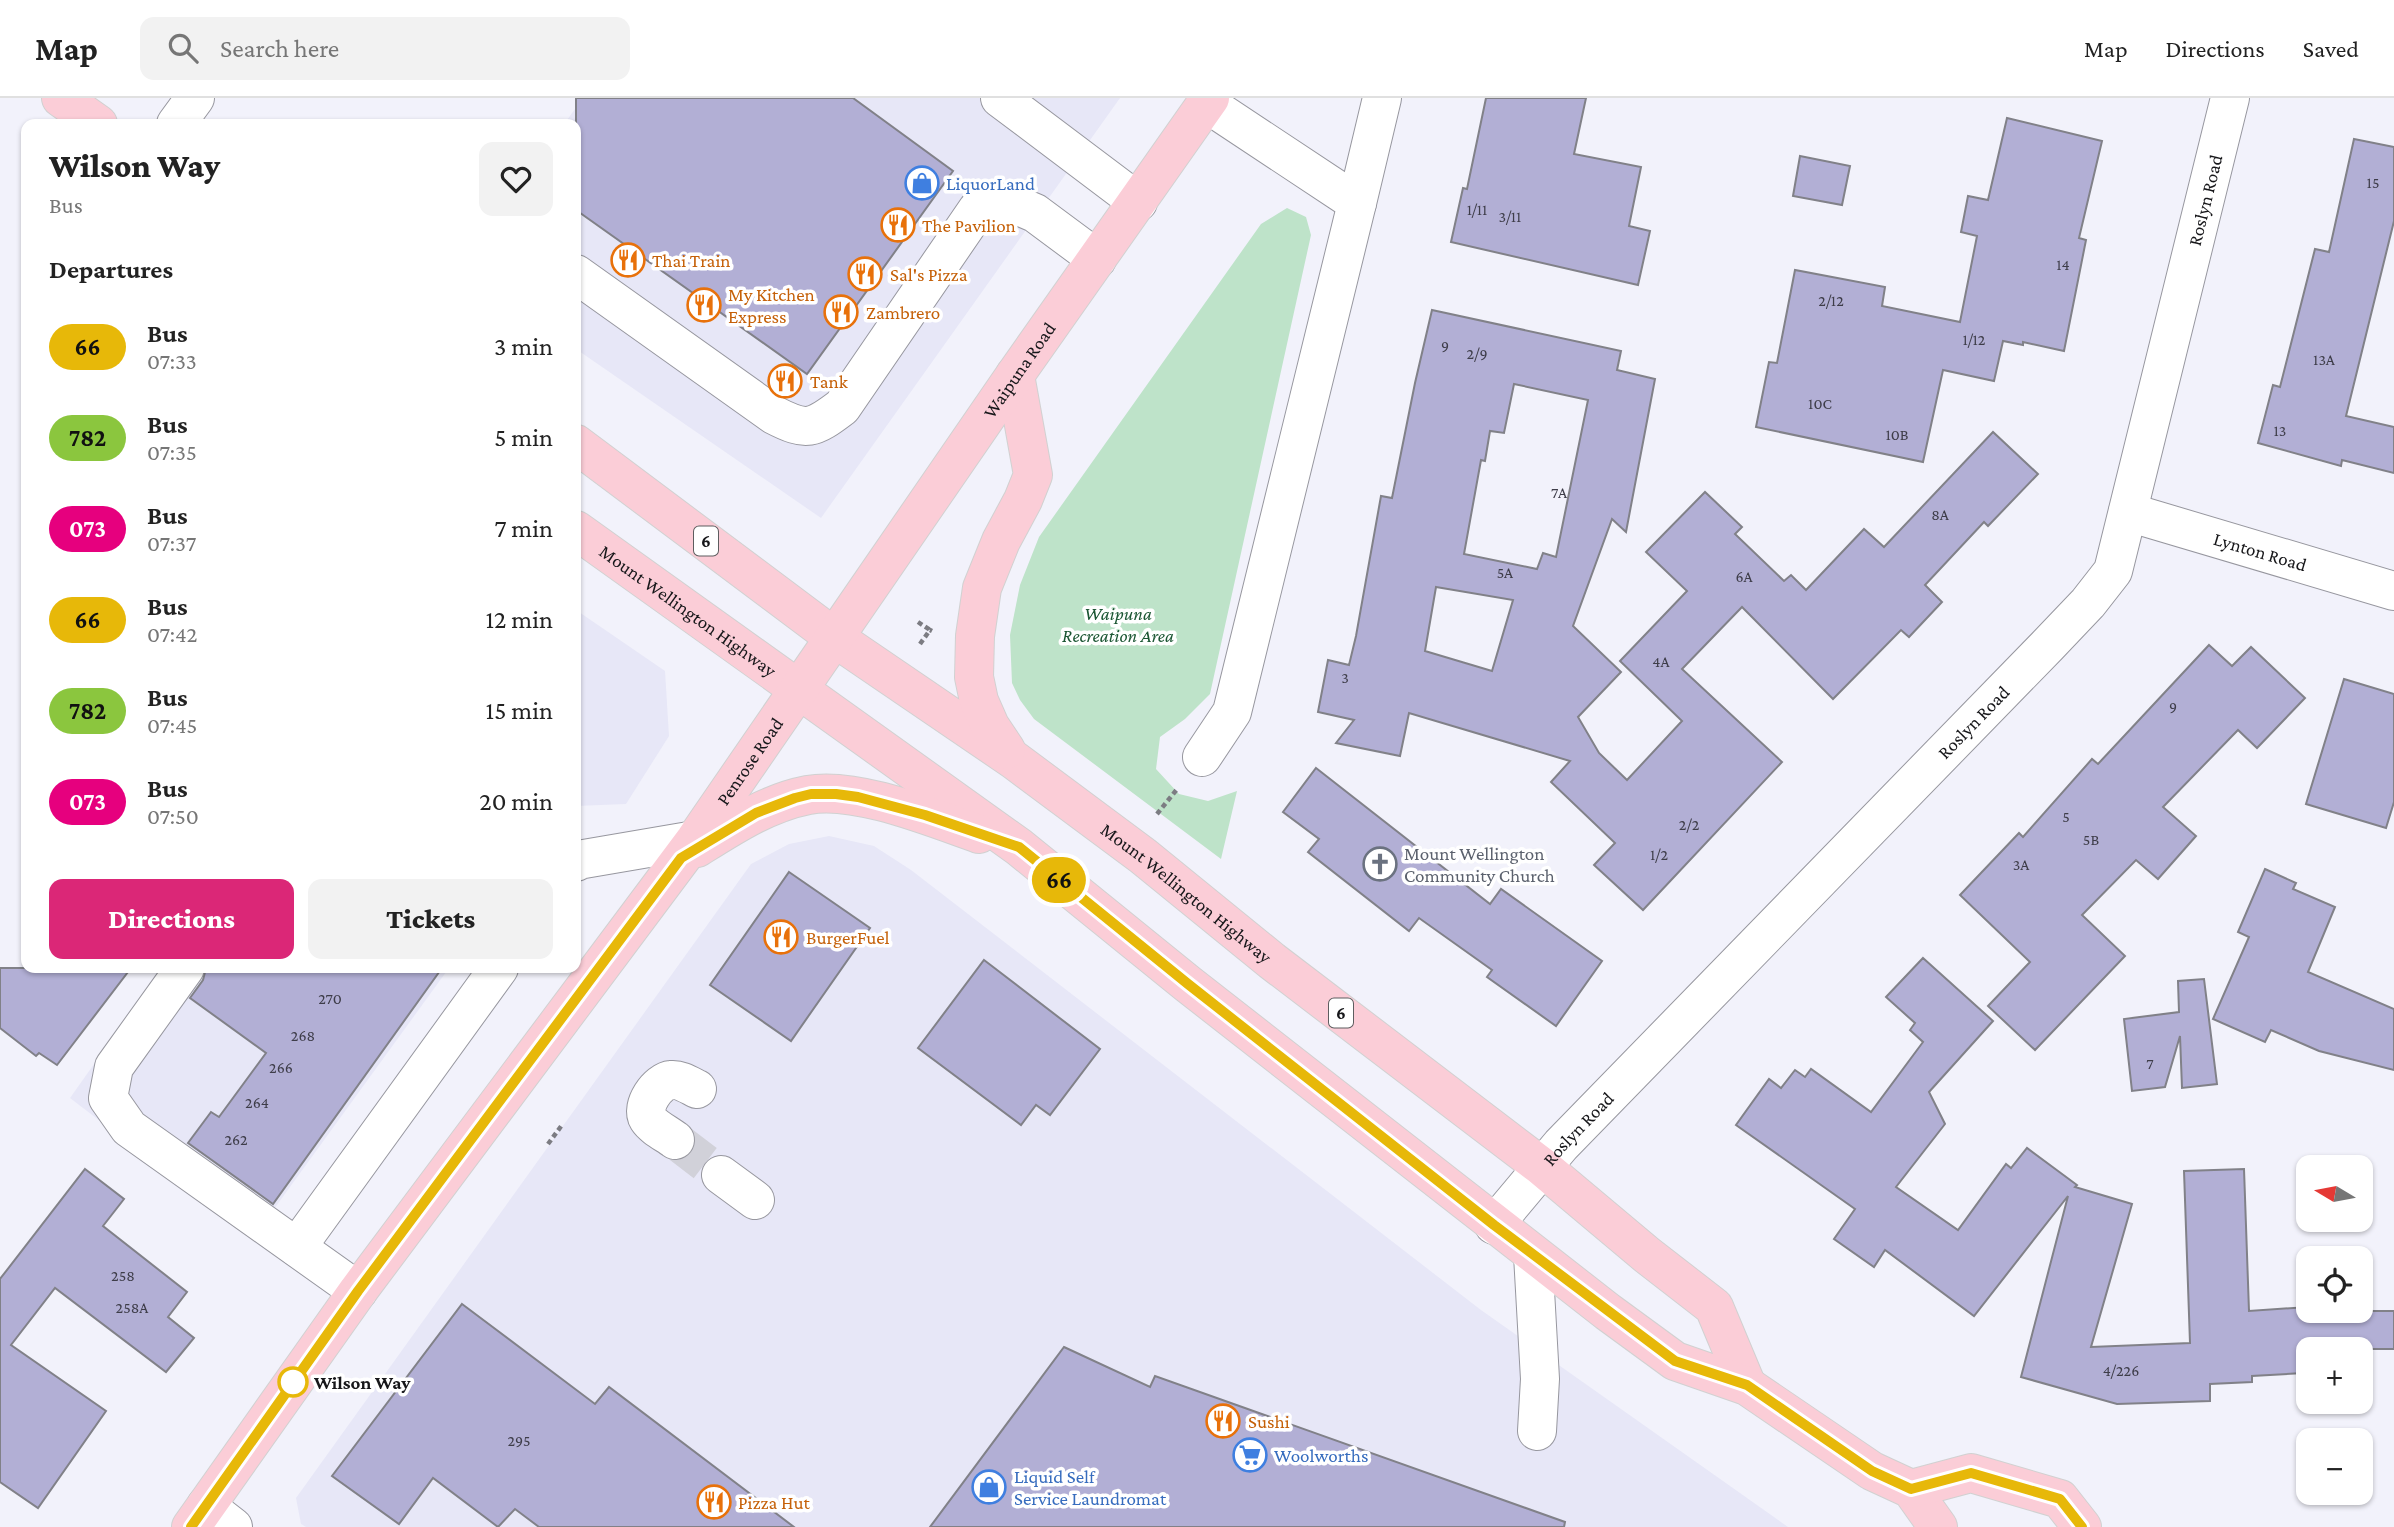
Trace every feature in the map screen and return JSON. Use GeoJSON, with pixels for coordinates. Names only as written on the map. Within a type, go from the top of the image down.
{"type":"FeatureCollection","features":[{"type":"Feature","properties":{"kind":"main road"},"geometry":{"type":"LineString","coordinates":[[61,98],[91,119]]}},
{"type":"Feature","properties":{"kind":"main road","name":"Waipuna Road"},"geometry":{"type":"LineString","coordinates":[[835,638],[1015,375],[1208,101]]}},
{"type":"Feature","properties":{"kind":"main road"},"geometry":{"type":"LineString","coordinates":[[1014,760],[990,726],[979,701],[974,666],[982,588],[1033,475],[1015,375]]}},
{"type":"Feature","properties":{"kind":"main road","name":"Mount Wellington Highway"},"geometry":{"type":"LineString","coordinates":[[581,448],[835,638],[1014,760],[1143,856],[1272,961],[1541,1166],[1714,1307],[1747,1385]]}},
{"type":"Feature","properties":{"kind":"main road","name":"Mount Wellington Highway"},"geometry":{"type":"LineString","coordinates":[[581,534],[1019,847],[1494,1225],[1675,1361],[1747,1385],[1872,1471],[1911,1489],[1938,1527]]}},
{"type":"Feature","properties":{"kind":"main road","name":"Penrose Road"},"geometry":{"type":"LineString","coordinates":[[210,1520],[358,1291],[688,849],[835,638]]}},
{"type":"Feature","properties":{"kind":"main road"},"geometry":{"type":"LineString","coordinates":[[688,849],[756,813],[811,794],[858,797],[925,815],[1019,847]]}},
{"type":"Feature","properties":{"kind":"main road"},"geometry":{"type":"LineString","coordinates":[[1911,1489],[1971,1473],[2060,1499],[2082,1527]]}},
{"type":"Feature","properties":{"kind":"street"},"geometry":{"type":"LineString","coordinates":[[180,119],[195,98]]}},
{"type":"Feature","properties":{"kind":"street"},"geometry":{"type":"LineString","coordinates":[[1000,98],[1038,109],[1138,202]]}},
{"type":"Feature","properties":{"kind":"street"},"geometry":{"type":"LineString","coordinates":[[1202,757],[1232,712],[1382,98]]}},
{"type":"Feature","properties":{"kind":"street","name":"Roslyn Road"},"geometry":{"type":"LineString","coordinates":[[1494,1225],[1541,1166],[2088,603],[2113,571],[2230,98]]}},
{"type":"Feature","properties":{"kind":"street","name":"Waipuna Road"},"geometry":{"type":"LineString","coordinates":[[1208,101],[1357,203]]}},
{"type":"Feature","properties":{"kind":"street"},"geometry":{"type":"LineString","coordinates":[[581,278],[774,415],[796,426],[819,425],[842,407],[977,210],[1009,202],[1035,213],[1097,259]]}},
{"type":"Feature","properties":{"kind":"street","name":"Lynton Road"},"geometry":{"type":"LineString","coordinates":[[2128,512],[2394,591]]}},
{"type":"Feature","properties":{"kind":"street"},"geometry":{"type":"LineString","coordinates":[[581,860],[688,849]]}},
{"type":"Feature","properties":{"kind":"street"},"geometry":{"type":"LineString","coordinates":[[181,973],[114,1067],[108,1098],[129,1128],[358,1291]]}},
{"type":"Feature","properties":{"kind":"street"},"geometry":{"type":"LineString","coordinates":[[288,1241],[495,973]]}},
{"type":"Feature","properties":{"kind":"street"},"geometry":{"type":"LineString","coordinates":[[675,1140],[649,1120],[646,1113],[649,1099],[659,1085],[668,1079],[678,1080],[697,1089]]}},
{"type":"Feature","properties":{"kind":"street"},"geometry":{"type":"LineString","coordinates":[[721,1175],[755,1200]]}},
{"type":"Feature","properties":{"kind":"street"},"geometry":{"type":"LineString","coordinates":[[1533,1255],[1540,1378],[1536,1432]]}},
{"type":"Feature","properties":{"kind":"path"},"geometry":{"type":"LineString","coordinates":[[918,622],[930,630],[939,631]]}},
{"type":"Feature","properties":{"kind":"path"},"geometry":{"type":"LineString","coordinates":[[919,645],[930,630]]}},
{"type":"Feature","properties":{"kind":"path"},"geometry":{"type":"LineString","coordinates":[[548,1144],[562,1125]]}},
{"type":"Feature","properties":{"kind":"shaded area"},"geometry":{"type":"Polygon","coordinates":[[[583,98],[1120,98],[821,518],[581,352],[581,119],[568,119],[583,98]]]}},
{"type":"Feature","properties":{"kind":"shaded area"},"geometry":{"type":"Polygon","coordinates":[[[581,613],[665,671],[669,736],[626,804],[581,806],[581,613]]]}},
{"type":"Feature","properties":{"kind":"shaded area"},"geometry":{"type":"Polygon","coordinates":[[[829,836],[874,846],[911,870],[1481,1310],[1788,1527],[306,1527],[301,1524],[296,1498],[751,864],[789,844],[829,836]]]}},
{"type":"Feature","properties":{"kind":"shaded area"},"geometry":{"type":"Polygon","coordinates":[[[158,973],[445,973],[253,1238],[70,1098],[158,973]]]}},
{"type":"Feature","properties":{"kind":"green space","name":"Waipuna Recreation Area"},"geometry":{"type":"Polygon","coordinates":[[[1287,208],[1306,217],[1311,235],[1210,694],[1185,719],[1160,737],[1156,769],[1179,794],[1208,801],[1237,791],[1221,859],[1034,719],[1012,683],[1010,635],[1020,585],[1039,537],[1261,224],[1287,208]]]}},
{"type":"Feature","properties":{"kind":"building"},"geometry":{"type":"Polygon","coordinates":[[[576,98],[853,98],[953,171],[807,374],[581,214],[581,119],[576,119],[576,98]]]}},
{"type":"Feature","properties":{"kind":"building"},"geometry":{"type":"Polygon","coordinates":[[[1486,98],[1586,98],[1574,154],[1641,167],[1629,226],[1650,231],[1638,285],[1451,242],[1463,188],[1467,189],[1486,98]]]}},
{"type":"Feature","properties":{"kind":"building"},"geometry":{"type":"Polygon","coordinates":[[[2007,118],[2102,141],[2079,238],[2086,240],[2064,351],[2023,342],[2023,345],[2003,341],[1994,381],[1943,370],[1923,462],[1756,427],[1769,362],[1777,363],[1795,270],[1885,287],[1882,306],[1960,322],[1977,236],[1961,232],[1968,196],[1988,200],[2007,118]]]}},
{"type":"Feature","properties":{"kind":"building"},"geometry":{"type":"Polygon","coordinates":[[[2354,139],[2394,147],[2394,221],[2346,416],[2394,427],[2394,473],[2342,460],[2341,466],[2258,443],[2273,385],[2280,387],[2315,249],[2329,252],[2354,139]]]}},
{"type":"Feature","properties":{"kind":"building"},"geometry":{"type":"Polygon","coordinates":[[[1800,156],[1850,166],[1842,205],[1793,196],[1800,156]]]}},
{"type":"Feature","properties":{"kind":"building"},"geometry":{"type":"Polygon","coordinates":[[[1432,310],[1621,351],[1617,370],[1655,379],[1626,532],[1612,519],[1573,626],[1621,672],[1578,717],[1599,753],[1627,780],[1682,721],[1620,661],[1687,591],[1646,552],[1705,492],[1742,527],[1735,534],[1784,581],[1791,575],[1806,590],[1864,529],[1884,547],[1993,432],[2038,474],[1988,526],[1984,522],[1925,585],[1942,602],[1909,637],[1901,630],[1833,699],[1742,607],[1682,669],[1782,762],[1643,910],[1594,865],[1615,843],[1551,782],[1570,761],[1409,713],[1400,756],[1336,743],[1354,720],[1318,712],[1328,660],[1349,665],[1381,496],[1392,498],[1432,310]],[[1514,384],[1504,433],[1490,431],[1485,461],[1481,460],[1464,554],[1537,569],[1543,553],[1556,557],[1588,400],[1514,384]],[[1436,587],[1425,651],[1492,671],[1513,600],[1436,587]]]}},
{"type":"Feature","properties":{"kind":"building"},"geometry":{"type":"Polygon","coordinates":[[[2209,645],[2232,666],[2251,647],[2305,698],[2257,748],[2238,730],[2163,807],[2196,836],[2158,879],[2136,860],[2082,915],[2125,956],[2035,1050],[1988,1006],[2030,962],[1960,895],[2019,833],[2023,837],[2092,759],[2098,764],[2209,645]]]}},
{"type":"Feature","properties":{"kind":"building"},"geometry":{"type":"Polygon","coordinates":[[[2344,679],[2394,694],[2394,802],[2386,828],[2306,804],[2344,679]]]}},
{"type":"Feature","properties":{"kind":"building"},"geometry":{"type":"Polygon","coordinates":[[[1316,768],[1490,904],[1501,889],[1602,961],[1556,1026],[1487,977],[1492,970],[1419,918],[1409,931],[1308,852],[1319,839],[1283,812],[1316,768]]]}},
{"type":"Feature","properties":{"kind":"building"},"geometry":{"type":"Polygon","coordinates":[[[2265,869],[2296,883],[2293,889],[2335,907],[2308,972],[2394,1009],[2394,1070],[2319,1051],[2271,1030],[2265,1042],[2213,1019],[2249,937],[2238,932],[2265,869]]]}},
{"type":"Feature","properties":{"kind":"building"},"geometry":{"type":"Polygon","coordinates":[[[789,872],[870,928],[791,1041],[710,985],[789,872]]]}},
{"type":"Feature","properties":{"kind":"building"},"geometry":{"type":"Polygon","coordinates":[[[1923,958],[1993,1021],[1929,1092],[1945,1124],[1896,1187],[1958,1230],[2006,1164],[2011,1168],[2027,1148],[2077,1185],[2075,1187],[2132,1204],[2091,1347],[2190,1343],[2184,1171],[2244,1169],[2249,1311],[2296,1308],[2296,1323],[2373,1323],[2373,1311],[2394,1311],[2394,1349],[2373,1349],[2373,1337],[2296,1337],[2296,1373],[2252,1376],[2252,1382],[2210,1384],[2210,1401],[2117,1404],[2021,1377],[2068,1196],[1974,1316],[1885,1250],[1874,1267],[1834,1239],[1855,1209],[1736,1125],[1769,1079],[1781,1088],[1795,1070],[1805,1077],[1811,1069],[1871,1112],[1923,1042],[1910,1030],[1915,1023],[1886,997],[1923,958]]]}},
{"type":"Feature","properties":{"kind":"building"},"geometry":{"type":"Polygon","coordinates":[[[984,960],[1100,1049],[1050,1115],[1036,1105],[1021,1125],[918,1048],[984,960]]]}},
{"type":"Feature","properties":{"kind":"building"},"geometry":{"type":"Polygon","coordinates":[[[0,968],[21,968],[21,973],[127,973],[57,1065],[39,1053],[36,1056],[0,1028],[0,968]]]}},
{"type":"Feature","properties":{"kind":"building"},"geometry":{"type":"Polygon","coordinates":[[[205,973],[438,973],[273,1204],[188,1143],[211,1112],[219,1117],[266,1053],[190,998],[205,973]]]}},
{"type":"Feature","properties":{"kind":"building"},"geometry":{"type":"Polygon","coordinates":[[[2204,979],[2217,1084],[2182,1088],[2180,1036],[2165,1087],[2132,1091],[2124,1019],[2179,1012],[2178,981],[2204,979]]]}},
{"type":"Feature","properties":{"kind":"building"},"geometry":{"type":"Polygon","coordinates":[[[85,1169],[124,1199],[103,1226],[187,1292],[168,1317],[194,1338],[166,1372],[55,1288],[11,1345],[106,1411],[38,1508],[0,1482],[0,1279],[85,1169]]]}},
{"type":"Feature","properties":{"kind":"building"},"geometry":{"type":"Polygon","coordinates":[[[462,1304],[595,1404],[609,1387],[794,1527],[539,1527],[515,1509],[498,1527],[433,1478],[399,1524],[332,1476],[462,1304]]]}},
{"type":"Feature","properties":{"kind":"building","name":"Woolworths"},"geometry":{"type":"Polygon","coordinates":[[[1064,1347],[1150,1387],[1155,1376],[1565,1522],[1564,1527],[930,1527],[1064,1347]]]}},
{"type":"Feature","properties":{"kind":"tunnel"},"geometry":{"type":"LineString","coordinates":[[675,1140],[721,1175]]}},
{"type":"Feature","properties":{"kind":"bus line","name":"66"},"geometry":{"type":"LineString","coordinates":[[191,1527],[358,1291],[681,858],[756,813],[811,794],[836,794],[858,797],[925,815],[1019,847],[1494,1225],[1675,1361],[1747,1385],[1872,1471],[1911,1489],[1971,1473],[2060,1499],[2082,1527]]}},
{"type":"Feature","properties":{"kind":"place","name":"LiquorLand"},"geometry":{"type":"Point","coordinates":[922,183]}},
{"type":"Feature","properties":{"kind":"place","name":"The Pavilion"},"geometry":{"type":"Point","coordinates":[898,225]}},
{"type":"Feature","properties":{"kind":"place","name":"Thai Train"},"geometry":{"type":"Point","coordinates":[628,260]}},
{"type":"Feature","properties":{"kind":"place","name":"Sal's Pizza"},"geometry":{"type":"Point","coordinates":[865,274]}},
{"type":"Feature","properties":{"kind":"place","name":"My Kitchen Express"},"geometry":{"type":"Point","coordinates":[704,305]}},
{"type":"Feature","properties":{"kind":"place","name":"Zambrero"},"geometry":{"type":"Point","coordinates":[841,312]}},
{"type":"Feature","properties":{"kind":"place","name":"Tank"},"geometry":{"type":"Point","coordinates":[785,381]}},
{"type":"Feature","properties":{"kind":"place","name":"Mount Wellington Community Church"},"geometry":{"type":"Point","coordinates":[1380,864]}},
{"type":"Feature","properties":{"kind":"place","name":"BurgerFuel"},"geometry":{"type":"Point","coordinates":[781,937]}},
{"type":"Feature","properties":{"kind":"place","name":"Wilson Way"},"geometry":{"type":"Point","coordinates":[293,1382]}},
{"type":"Feature","properties":{"kind":"place","name":"Sushi"},"geometry":{"type":"Point","coordinates":[1223,1421]}},
{"type":"Feature","properties":{"kind":"place","name":"Woolworths"},"geometry":{"type":"Point","coordinates":[1250,1455]}},
{"type":"Feature","properties":{"kind":"place","name":"Liquid Self Service Laundromat"},"geometry":{"type":"Point","coordinates":[989,1487]}},
{"type":"Feature","properties":{"kind":"place","name":"Pizza Hut"},"geometry":{"type":"Point","coordinates":[714,1502]}}]}
